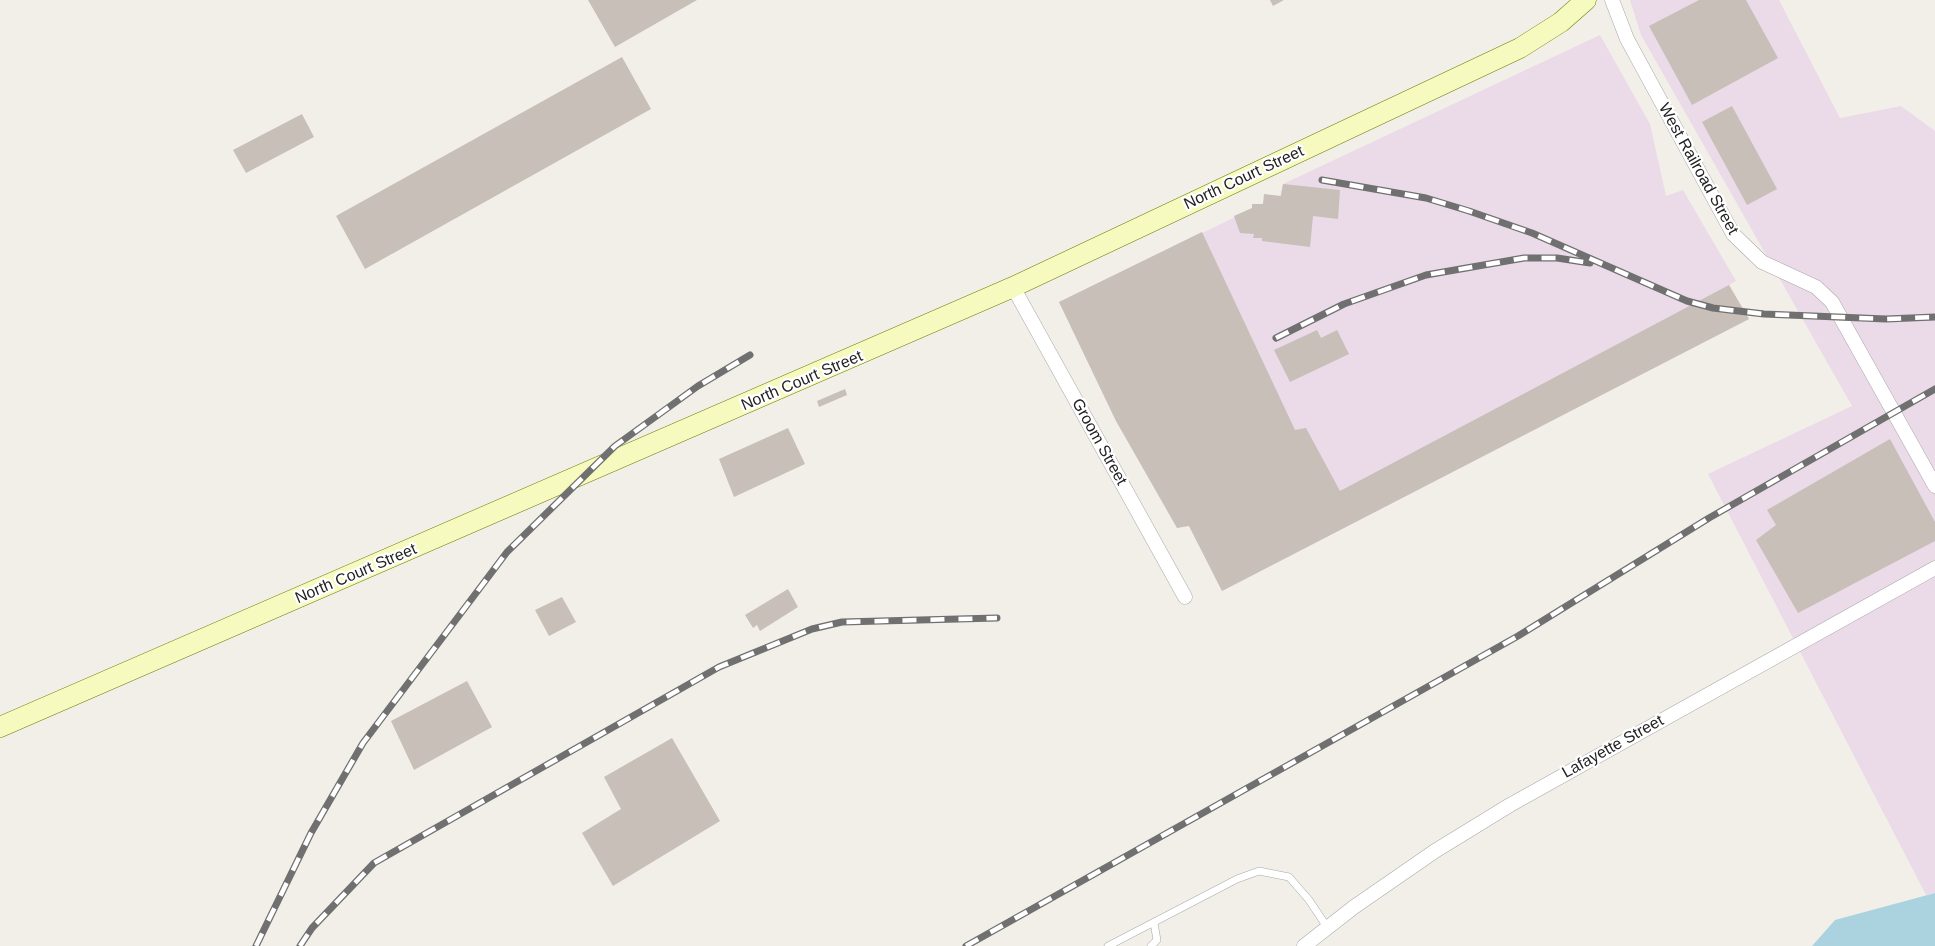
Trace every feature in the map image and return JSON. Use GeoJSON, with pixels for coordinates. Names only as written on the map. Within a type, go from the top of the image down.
{"type":"FeatureCollection","features":[{"type":"Feature","properties":{"kind":"main road","name":"North Court Street"},"geometry":{"type":"LineString","coordinates":[[0,727],[1013,287],[1520,48],[1555,27],[1586,0]]}},
{"type":"Feature","properties":{"kind":"street","name":"West Railroad Street"},"geometry":{"type":"LineString","coordinates":[[1612,0],[1627,39],[1733,234],[1762,262],[1816,287],[1832,302],[1935,486]]}},
{"type":"Feature","properties":{"kind":"street","name":"Groom Street"},"geometry":{"type":"LineString","coordinates":[[1013,287],[1185,597]]}},
{"type":"Feature","properties":{"kind":"street","name":"Lafayette Street"},"geometry":{"type":"LineString","coordinates":[[1304,946],[1434,851],[1510,805],[1935,568]]}},
{"type":"Feature","properties":{"kind":"lane"},"geometry":{"type":"LineString","coordinates":[[1108,946],[1237,879],[1259,871],[1288,877],[1309,900],[1327,927]]}},
{"type":"Feature","properties":{"kind":"lane"},"geometry":{"type":"LineString","coordinates":[[1151,946],[1157,940],[1154,922]]}},
{"type":"Feature","properties":{"kind":"shaded area"},"geometry":{"type":"Polygon","coordinates":[[[1630,0],[1779,0],[1840,118],[1901,106],[1935,131],[1935,893],[1926,895],[1708,474],[1852,406],[1641,35],[1630,0]]]}},
{"type":"Feature","properties":{"kind":"shaded area"},"geometry":{"type":"Polygon","coordinates":[[[1600,35],[1650,124],[1666,196],[1683,190],[1736,281],[1729,285],[1749,319],[1222,591],[1189,526],[1116,421],[1059,302],[1252,209],[1252,204],[1263,204],[1280,196],[1283,184],[1600,35]]]}},
{"type":"Feature","properties":{"kind":"water"},"geometry":{"type":"Polygon","coordinates":[[[1935,893],[1935,946],[1812,946],[1835,920],[1935,893]]]}},
{"type":"Feature","properties":{"kind":"building"},"geometry":{"type":"Polygon","coordinates":[[[588,0],[697,0],[615,47],[588,0]]]}},
{"type":"Feature","properties":{"kind":"building"},"geometry":{"type":"Polygon","coordinates":[[[1270,0],[1284,0],[1273,6],[1270,0]]]}},
{"type":"Feature","properties":{"kind":"building"},"geometry":{"type":"Polygon","coordinates":[[[1699,0],[1746,0],[1778,58],[1692,105],[1649,26],[1699,0]]]}},
{"type":"Feature","properties":{"kind":"building"},"geometry":{"type":"Polygon","coordinates":[[[622,57],[651,109],[365,269],[336,216],[622,57]]]}},
{"type":"Feature","properties":{"kind":"building"},"geometry":{"type":"Polygon","coordinates":[[[1732,106],[1777,189],[1747,205],[1702,122],[1732,106]]]}},
{"type":"Feature","properties":{"kind":"building"},"geometry":{"type":"Polygon","coordinates":[[[302,114],[314,137],[246,173],[233,150],[302,114]]]}},
{"type":"Feature","properties":{"kind":"building"},"geometry":{"type":"Polygon","coordinates":[[[1283,184],[1340,190],[1338,219],[1313,216],[1310,247],[1262,241],[1262,238],[1253,238],[1254,234],[1240,233],[1234,216],[1252,208],[1252,204],[1263,204],[1264,194],[1281,196],[1283,184]]]}},
{"type":"Feature","properties":{"kind":"building"},"geometry":{"type":"Polygon","coordinates":[[[1202,232],[1295,430],[1306,428],[1340,491],[1729,285],[1749,319],[1222,591],[1189,526],[1177,528],[1116,421],[1059,302],[1202,232]]]}},
{"type":"Feature","properties":{"kind":"building"},"geometry":{"type":"Polygon","coordinates":[[[1317,330],[1321,338],[1337,330],[1349,354],[1290,382],[1274,350],[1317,330]]]}},
{"type":"Feature","properties":{"kind":"building"},"geometry":{"type":"Polygon","coordinates":[[[845,389],[847,395],[819,407],[817,401],[845,389]]]}},
{"type":"Feature","properties":{"kind":"building"},"geometry":{"type":"Polygon","coordinates":[[[788,428],[805,464],[734,497],[719,459],[788,428]]]}},
{"type":"Feature","properties":{"kind":"building"},"geometry":{"type":"Polygon","coordinates":[[[1890,439],[1935,522],[1935,541],[1798,613],[1756,540],[1776,525],[1767,510],[1890,439]]]}},
{"type":"Feature","properties":{"kind":"building"},"geometry":{"type":"Polygon","coordinates":[[[788,589],[798,607],[760,631],[757,625],[753,628],[745,615],[788,589]]]}},
{"type":"Feature","properties":{"kind":"building"},"geometry":{"type":"Polygon","coordinates":[[[562,597],[576,622],[549,636],[535,610],[562,597]]]}},
{"type":"Feature","properties":{"kind":"building"},"geometry":{"type":"Polygon","coordinates":[[[467,681],[492,727],[414,770],[391,721],[467,681]]]}},
{"type":"Feature","properties":{"kind":"building"},"geometry":{"type":"Polygon","coordinates":[[[672,738],[720,821],[613,886],[582,833],[621,809],[604,777],[672,738]]]}},
{"type":"Feature","properties":{"kind":"railway"},"geometry":{"type":"LineString","coordinates":[[1322,180],[1426,198],[1469,211],[1532,233],[1687,301],[1713,308],[1764,314],[1886,319],[1935,317]]}},
{"type":"Feature","properties":{"kind":"railway"},"geometry":{"type":"LineString","coordinates":[[1276,338],[1344,304],[1426,275],[1524,258],[1557,258],[1590,263]]}},
{"type":"Feature","properties":{"kind":"railway"},"geometry":{"type":"LineString","coordinates":[[256,946],[311,833],[363,743],[507,552],[615,446],[698,386],[750,355]]}},
{"type":"Feature","properties":{"kind":"railway"},"geometry":{"type":"LineString","coordinates":[[966,946],[1518,636],[1709,518],[1935,389]]}},
{"type":"Feature","properties":{"kind":"railway"},"geometry":{"type":"LineString","coordinates":[[300,946],[312,928],[374,863],[719,667],[812,629],[842,622],[997,618]]}}]}
